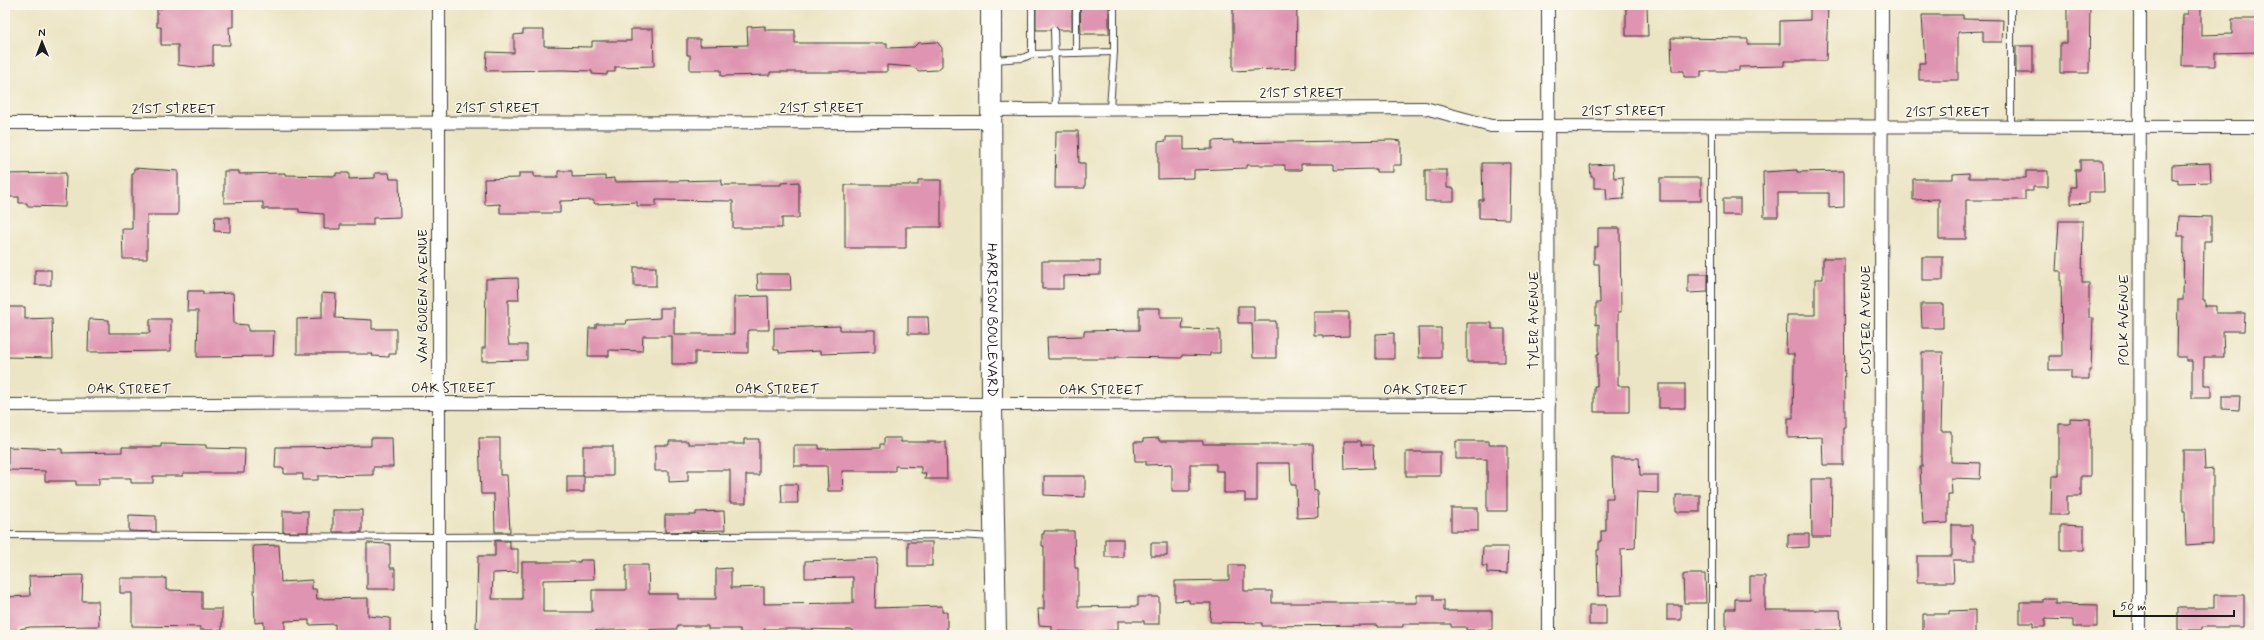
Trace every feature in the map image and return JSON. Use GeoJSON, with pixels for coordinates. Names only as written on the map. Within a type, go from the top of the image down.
{"type":"FeatureCollection","features":[{"type":"Feature","properties":{"kind":"main road","name":"HARRISON BOULEVARD"},"geometry":{"type":"LineString","coordinates":[[991,5],[992,405],[996,635]]}},
{"type":"Feature","properties":{"kind":"street","name":"VAN BUREN AVENUE"},"geometry":{"type":"LineString","coordinates":[[439,5],[439,635]]}},
{"type":"Feature","properties":{"kind":"street","name":"TYLER AVENUE"},"geometry":{"type":"LineString","coordinates":[[1548,5],[1549,635]]}},
{"type":"Feature","properties":{"kind":"street","name":"CUSTER AVENUE"},"geometry":{"type":"LineString","coordinates":[[1880,635],[1882,5]]}},
{"type":"Feature","properties":{"kind":"street","name":"POLK AVENUE"},"geometry":{"type":"LineString","coordinates":[[2139,635],[2140,5]]}},
{"type":"Feature","properties":{"kind":"street","name":"21ST STREET"},"geometry":{"type":"LineString","coordinates":[[5,123],[438,123],[991,116],[1056,108],[1425,108],[1491,126],[2259,127]]}},
{"type":"Feature","properties":{"kind":"street","name":"OAK STREET"},"geometry":{"type":"LineString","coordinates":[[5,405],[438,403],[1549,405]]}},
{"type":"Feature","properties":{"kind":"lane"},"geometry":{"type":"LineString","coordinates":[[1032,5],[1032,54]]}},
{"type":"Feature","properties":{"kind":"lane"},"geometry":{"type":"LineString","coordinates":[[1076,5],[1076,53]]}},
{"type":"Feature","properties":{"kind":"lane"},"geometry":{"type":"LineString","coordinates":[[1110,108],[1114,52],[1114,5]]}},
{"type":"Feature","properties":{"kind":"lane"},"geometry":{"type":"LineString","coordinates":[[2011,5],[2011,127]]}},
{"type":"Feature","properties":{"kind":"lane"},"geometry":{"type":"LineString","coordinates":[[1054,30],[1056,108]]}},
{"type":"Feature","properties":{"kind":"lane"},"geometry":{"type":"LineString","coordinates":[[991,60],[1023,58],[1032,54],[1114,52]]}},
{"type":"Feature","properties":{"kind":"lane"},"geometry":{"type":"LineString","coordinates":[[1712,126],[1712,635]]}},
{"type":"Feature","properties":{"kind":"lane"},"geometry":{"type":"LineString","coordinates":[[5,535],[438,537],[959,535],[994,537]]}},
{"type":"Feature","properties":{"kind":"building"},"geometry":{"type":"Polygon","coordinates":[[[161,5],[233,5],[233,27],[229,27],[230,45],[213,45],[213,65],[196,67],[178,65],[178,45],[161,45],[161,27],[157,27],[157,8],[161,9],[161,5]]]}},
{"type":"Feature","properties":{"kind":"building"},"geometry":{"type":"Polygon","coordinates":[[[1036,5],[1072,5],[1072,30],[1059,30],[1054,26],[1050,30],[1036,30],[1036,5]]]}},
{"type":"Feature","properties":{"kind":"building"},"geometry":{"type":"Polygon","coordinates":[[[1080,5],[1109,5],[1109,34],[1081,34],[1080,5]]]}},
{"type":"Feature","properties":{"kind":"building"},"geometry":{"type":"Polygon","coordinates":[[[1233,5],[1297,5],[1296,68],[1233,71],[1233,5]]]}},
{"type":"Feature","properties":{"kind":"building"},"geometry":{"type":"Polygon","coordinates":[[[1626,5],[1647,5],[1648,36],[1626,36],[1626,5]]]}},
{"type":"Feature","properties":{"kind":"building"},"geometry":{"type":"Polygon","coordinates":[[[1810,5],[1828,5],[1826,61],[1784,61],[1784,66],[1739,67],[1739,71],[1701,71],[1701,77],[1684,77],[1684,71],[1672,71],[1671,38],[1748,39],[1748,44],[1780,44],[1780,21],[1810,20],[1810,5]]]}},
{"type":"Feature","properties":{"kind":"building"},"geometry":{"type":"Polygon","coordinates":[[[2067,5],[2090,5],[2089,73],[2060,73],[2060,43],[2067,43],[2067,5]]]}},
{"type":"Feature","properties":{"kind":"building"},"geometry":{"type":"Polygon","coordinates":[[[2188,5],[2201,5],[2201,35],[2232,34],[2232,19],[2258,19],[2259,52],[2215,53],[2215,66],[2182,66],[2183,14],[2188,14],[2188,5]]]}},
{"type":"Feature","properties":{"kind":"building"},"geometry":{"type":"Polygon","coordinates":[[[1922,15],[1963,15],[1963,19],[2003,20],[2002,42],[1983,42],[1983,31],[1958,32],[1958,80],[1919,80],[1919,63],[1925,63],[1922,15]]]}},
{"type":"Feature","properties":{"kind":"building"},"geometry":{"type":"Polygon","coordinates":[[[765,26],[765,30],[795,30],[795,43],[887,43],[887,48],[914,47],[918,43],[937,42],[942,48],[942,66],[937,70],[919,71],[913,67],[887,65],[887,72],[770,72],[770,75],[721,76],[721,70],[690,70],[690,55],[687,55],[687,39],[700,39],[700,46],[748,45],[747,27],[765,26]]]}},
{"type":"Feature","properties":{"kind":"building"},"geometry":{"type":"Polygon","coordinates":[[[631,29],[653,29],[654,66],[615,67],[615,72],[607,72],[607,75],[592,74],[592,71],[563,70],[486,71],[487,52],[514,53],[514,35],[523,34],[523,30],[544,30],[544,46],[592,47],[592,41],[631,41],[631,29]]]}},
{"type":"Feature","properties":{"kind":"building"},"geometry":{"type":"Polygon","coordinates":[[[2016,46],[2033,46],[2033,73],[2016,73],[2016,46]]]}},
{"type":"Feature","properties":{"kind":"building"},"geometry":{"type":"Polygon","coordinates":[[[1056,131],[1078,131],[1079,163],[1085,163],[1085,188],[1055,188],[1056,131]]]}},
{"type":"Feature","properties":{"kind":"building"},"geometry":{"type":"Polygon","coordinates":[[[1166,137],[1184,137],[1184,150],[1212,149],[1212,141],[1233,140],[1233,143],[1401,141],[1401,165],[1393,165],[1393,172],[1376,172],[1376,169],[1334,170],[1334,164],[1301,164],[1301,170],[1285,170],[1285,165],[1247,165],[1247,168],[1194,170],[1194,178],[1158,179],[1158,142],[1166,141],[1166,137]]]}},
{"type":"Feature","properties":{"kind":"building"},"geometry":{"type":"Polygon","coordinates":[[[2080,160],[2103,160],[2104,192],[2089,192],[2089,203],[2071,204],[2071,187],[2076,187],[2075,170],[2080,170],[2080,160]]]}},
{"type":"Feature","properties":{"kind":"building"},"geometry":{"type":"Polygon","coordinates":[[[1482,163],[1510,163],[1509,219],[1479,218],[1479,200],[1483,200],[1482,163]]]}},
{"type":"Feature","properties":{"kind":"building"},"geometry":{"type":"Polygon","coordinates":[[[2210,163],[2211,182],[2178,183],[2178,179],[2172,180],[2172,165],[2210,163]]]}},
{"type":"Feature","properties":{"kind":"building"},"geometry":{"type":"Polygon","coordinates":[[[1613,164],[1614,178],[1623,177],[1624,199],[1607,200],[1606,188],[1594,188],[1594,177],[1591,177],[1590,165],[1613,164]]]}},
{"type":"Feature","properties":{"kind":"building"},"geometry":{"type":"Polygon","coordinates":[[[134,168],[178,171],[178,215],[147,215],[147,259],[123,259],[122,229],[132,229],[132,174],[134,174],[134,168]]]}},
{"type":"Feature","properties":{"kind":"building"},"geometry":{"type":"Polygon","coordinates":[[[1425,170],[1447,170],[1447,188],[1454,188],[1454,201],[1425,201],[1425,170]]]}},
{"type":"Feature","properties":{"kind":"building"},"geometry":{"type":"Polygon","coordinates":[[[1797,170],[1797,172],[1844,171],[1844,207],[1829,208],[1829,193],[1778,193],[1778,217],[1764,217],[1763,172],[1797,170]]]}},
{"type":"Feature","properties":{"kind":"building"},"geometry":{"type":"Polygon","coordinates":[[[224,171],[239,171],[239,174],[285,173],[285,175],[336,176],[336,173],[349,173],[349,179],[375,178],[375,173],[389,173],[390,179],[399,179],[400,217],[373,218],[373,225],[340,225],[340,229],[324,229],[324,214],[299,212],[299,209],[263,209],[263,202],[224,203],[224,171]]]}},
{"type":"Feature","properties":{"kind":"building"},"geometry":{"type":"Polygon","coordinates":[[[558,171],[572,171],[572,177],[605,176],[605,179],[614,178],[614,182],[722,180],[721,185],[781,185],[781,183],[799,182],[799,218],[782,218],[782,228],[733,228],[733,201],[656,200],[656,206],[637,206],[637,202],[595,204],[593,200],[560,201],[560,213],[500,213],[500,204],[485,205],[484,179],[519,178],[519,173],[534,173],[534,177],[558,177],[558,171]]]}},
{"type":"Feature","properties":{"kind":"building"},"geometry":{"type":"Polygon","coordinates":[[[2026,171],[2048,171],[2048,187],[2033,187],[2033,191],[2025,191],[2025,200],[1966,200],[1966,239],[1939,239],[1939,199],[1913,200],[1913,179],[1953,179],[1953,174],[1969,173],[1969,178],[2026,178],[2026,171]]]}},
{"type":"Feature","properties":{"kind":"building"},"geometry":{"type":"Polygon","coordinates":[[[66,173],[65,207],[27,206],[27,203],[19,203],[19,197],[5,197],[5,174],[66,173]]]}},
{"type":"Feature","properties":{"kind":"building"},"geometry":{"type":"Polygon","coordinates":[[[1660,178],[1701,178],[1701,201],[1660,201],[1660,178]]]}},
{"type":"Feature","properties":{"kind":"building"},"geometry":{"type":"Polygon","coordinates":[[[918,180],[941,180],[941,227],[906,227],[906,248],[845,248],[845,185],[918,185],[918,180]]]}},
{"type":"Feature","properties":{"kind":"building"},"geometry":{"type":"Polygon","coordinates":[[[1723,199],[1740,199],[1740,215],[1723,215],[1723,199]]]}},
{"type":"Feature","properties":{"kind":"building"},"geometry":{"type":"Polygon","coordinates":[[[2179,216],[2211,217],[2211,241],[2204,241],[2203,300],[2205,300],[2205,306],[2216,306],[2216,313],[2245,313],[2244,331],[2223,331],[2224,357],[2204,357],[2204,385],[2211,385],[2211,398],[2192,398],[2192,361],[2186,361],[2186,357],[2177,357],[2178,300],[2183,300],[2184,236],[2178,236],[2179,216]]]}},
{"type":"Feature","properties":{"kind":"building"},"geometry":{"type":"Polygon","coordinates":[[[215,217],[230,217],[230,232],[214,231],[215,217]]]}},
{"type":"Feature","properties":{"kind":"building"},"geometry":{"type":"Polygon","coordinates":[[[2059,221],[2083,221],[2082,283],[2089,283],[2089,318],[2093,318],[2091,370],[2089,370],[2089,379],[2071,379],[2071,370],[2049,370],[2049,356],[2062,356],[2061,271],[2056,271],[2059,221]]]}},
{"type":"Feature","properties":{"kind":"building"},"geometry":{"type":"Polygon","coordinates":[[[1598,228],[1620,228],[1621,312],[1618,312],[1618,386],[1629,386],[1629,412],[1594,412],[1594,386],[1597,386],[1597,354],[1599,354],[1599,324],[1596,325],[1596,303],[1600,303],[1599,264],[1594,264],[1594,247],[1598,247],[1598,228]]]}},
{"type":"Feature","properties":{"kind":"building"},"geometry":{"type":"Polygon","coordinates":[[[1922,257],[1943,257],[1943,280],[1922,280],[1922,257]]]}},
{"type":"Feature","properties":{"kind":"building"},"geometry":{"type":"Polygon","coordinates":[[[1823,258],[1844,258],[1845,428],[1843,428],[1843,465],[1823,465],[1822,437],[1788,438],[1788,418],[1793,418],[1794,354],[1786,354],[1787,315],[1815,315],[1815,279],[1823,279],[1823,258]]]}},
{"type":"Feature","properties":{"kind":"building"},"geometry":{"type":"Polygon","coordinates":[[[1042,261],[1100,261],[1100,275],[1063,276],[1063,289],[1042,289],[1042,261]]]}},
{"type":"Feature","properties":{"kind":"building"},"geometry":{"type":"Polygon","coordinates":[[[634,267],[656,267],[656,286],[634,286],[634,267]]]}},
{"type":"Feature","properties":{"kind":"building"},"geometry":{"type":"Polygon","coordinates":[[[35,270],[51,270],[51,285],[35,285],[35,270]]]}},
{"type":"Feature","properties":{"kind":"building"},"geometry":{"type":"Polygon","coordinates":[[[757,274],[790,274],[791,290],[758,290],[757,274]]]}},
{"type":"Feature","properties":{"kind":"building"},"geometry":{"type":"Polygon","coordinates":[[[1688,274],[1708,274],[1708,292],[1688,293],[1688,274]]]}},
{"type":"Feature","properties":{"kind":"building"},"geometry":{"type":"Polygon","coordinates":[[[518,278],[519,300],[508,300],[508,339],[509,345],[527,345],[527,360],[482,361],[482,348],[485,348],[486,279],[518,278]]]}},
{"type":"Feature","properties":{"kind":"building"},"geometry":{"type":"Polygon","coordinates":[[[188,291],[203,291],[203,294],[233,293],[234,324],[248,325],[248,331],[274,331],[273,356],[197,357],[198,311],[187,311],[188,291]]]}},
{"type":"Feature","properties":{"kind":"building"},"geometry":{"type":"Polygon","coordinates":[[[322,293],[336,294],[335,318],[372,320],[372,329],[396,329],[396,354],[389,354],[389,357],[372,356],[373,354],[297,354],[297,319],[322,318],[322,293]]]}},
{"type":"Feature","properties":{"kind":"building"},"geometry":{"type":"Polygon","coordinates":[[[768,296],[769,330],[748,330],[748,353],[695,352],[695,364],[672,364],[672,336],[643,336],[642,351],[609,350],[609,356],[588,356],[589,328],[596,328],[596,324],[626,324],[627,320],[660,318],[660,308],[674,308],[674,334],[734,334],[734,297],[768,296]]]}},
{"type":"Feature","properties":{"kind":"building"},"geometry":{"type":"Polygon","coordinates":[[[1921,304],[1943,304],[1943,328],[1922,328],[1921,304]]]}},
{"type":"Feature","properties":{"kind":"building"},"geometry":{"type":"Polygon","coordinates":[[[1238,306],[1254,306],[1254,321],[1276,321],[1276,358],[1253,358],[1252,323],[1238,323],[1238,306]]]}},
{"type":"Feature","properties":{"kind":"building"},"geometry":{"type":"Polygon","coordinates":[[[5,307],[25,307],[25,319],[52,318],[53,358],[6,357],[5,307]]]}},
{"type":"Feature","properties":{"kind":"building"},"geometry":{"type":"Polygon","coordinates":[[[1139,308],[1160,308],[1160,318],[1183,318],[1182,329],[1220,330],[1220,353],[1210,353],[1210,356],[1182,355],[1182,358],[1115,357],[1115,359],[1048,359],[1047,337],[1084,336],[1084,331],[1139,330],[1139,308]]]}},
{"type":"Feature","properties":{"kind":"building"},"geometry":{"type":"Polygon","coordinates":[[[1314,312],[1349,312],[1349,336],[1323,337],[1323,335],[1314,335],[1314,312]]]}},
{"type":"Feature","properties":{"kind":"building"},"geometry":{"type":"Polygon","coordinates":[[[908,317],[928,317],[929,334],[908,334],[908,317]]]}},
{"type":"Feature","properties":{"kind":"building"},"geometry":{"type":"Polygon","coordinates":[[[89,319],[109,320],[109,333],[150,333],[150,319],[171,319],[171,351],[88,352],[89,319]]]}},
{"type":"Feature","properties":{"kind":"building"},"geometry":{"type":"Polygon","coordinates":[[[1467,323],[1492,323],[1492,329],[1505,329],[1505,362],[1467,362],[1467,323]]]}},
{"type":"Feature","properties":{"kind":"building"},"geometry":{"type":"Polygon","coordinates":[[[840,326],[840,330],[875,330],[875,352],[821,354],[821,351],[779,353],[779,350],[774,350],[774,328],[840,326]]]}},
{"type":"Feature","properties":{"kind":"building"},"geometry":{"type":"Polygon","coordinates":[[[1418,328],[1441,328],[1441,358],[1419,358],[1418,328]]]}},
{"type":"Feature","properties":{"kind":"building"},"geometry":{"type":"Polygon","coordinates":[[[1394,333],[1394,359],[1376,359],[1376,334],[1394,333]]]}},
{"type":"Feature","properties":{"kind":"building"},"geometry":{"type":"Polygon","coordinates":[[[1922,352],[1943,352],[1941,431],[1951,431],[1951,462],[1981,463],[1980,479],[1951,478],[1952,494],[1948,494],[1948,523],[1923,524],[1920,467],[1922,467],[1922,352]]]}},
{"type":"Feature","properties":{"kind":"building"},"geometry":{"type":"Polygon","coordinates":[[[1659,384],[1685,384],[1685,408],[1659,408],[1659,384]]]}},
{"type":"Feature","properties":{"kind":"building"},"geometry":{"type":"Polygon","coordinates":[[[2222,396],[2240,396],[2239,410],[2222,409],[2222,396]]]}},
{"type":"Feature","properties":{"kind":"building"},"geometry":{"type":"Polygon","coordinates":[[[2070,418],[2090,419],[2090,476],[2081,476],[2081,496],[2067,496],[2067,515],[2051,515],[2052,476],[2059,476],[2059,424],[2070,424],[2070,418]]]}},
{"type":"Feature","properties":{"kind":"building"},"geometry":{"type":"Polygon","coordinates":[[[371,438],[392,438],[393,467],[373,467],[373,475],[318,476],[318,480],[303,480],[303,474],[284,474],[284,468],[275,468],[276,447],[371,446],[371,438]]]}},
{"type":"Feature","properties":{"kind":"building"},"geometry":{"type":"Polygon","coordinates":[[[479,438],[500,438],[500,475],[507,475],[510,532],[495,532],[494,494],[481,494],[479,438]]]}},
{"type":"Feature","properties":{"kind":"building"},"geometry":{"type":"Polygon","coordinates":[[[884,438],[901,438],[901,442],[946,442],[947,479],[925,479],[926,473],[921,473],[921,467],[895,466],[895,471],[842,471],[843,491],[828,491],[827,466],[794,466],[794,445],[819,445],[819,449],[880,448],[880,444],[884,444],[884,438]]]}},
{"type":"Feature","properties":{"kind":"building"},"geometry":{"type":"Polygon","coordinates":[[[1159,438],[1159,441],[1203,441],[1203,444],[1313,444],[1314,491],[1317,490],[1318,517],[1297,518],[1296,485],[1291,485],[1290,463],[1257,463],[1257,501],[1245,501],[1245,493],[1224,493],[1224,471],[1216,471],[1216,464],[1190,464],[1190,491],[1172,491],[1172,464],[1146,465],[1146,461],[1135,461],[1134,442],[1143,442],[1143,439],[1159,438]]]}},
{"type":"Feature","properties":{"kind":"building"},"geometry":{"type":"Polygon","coordinates":[[[744,439],[759,439],[759,475],[746,475],[746,503],[730,503],[730,470],[688,470],[688,481],[669,482],[669,471],[655,471],[655,445],[669,445],[669,441],[688,441],[688,444],[744,444],[744,439]]]}},
{"type":"Feature","properties":{"kind":"building"},"geometry":{"type":"Polygon","coordinates":[[[1344,441],[1361,441],[1361,445],[1373,445],[1374,468],[1345,469],[1344,441]]]}},
{"type":"Feature","properties":{"kind":"building"},"geometry":{"type":"Polygon","coordinates":[[[1456,441],[1489,441],[1489,445],[1507,445],[1507,511],[1487,511],[1487,459],[1456,459],[1456,441]]]}},
{"type":"Feature","properties":{"kind":"building"},"geometry":{"type":"Polygon","coordinates":[[[161,444],[206,445],[206,448],[245,449],[244,473],[183,473],[183,476],[153,476],[153,483],[131,483],[131,478],[99,478],[99,485],[76,485],[76,481],[45,481],[45,471],[8,470],[8,447],[62,449],[62,453],[122,452],[122,447],[161,447],[161,444]]]}},
{"type":"Feature","properties":{"kind":"building"},"geometry":{"type":"Polygon","coordinates":[[[583,446],[613,446],[613,476],[583,476],[583,446]]]}},
{"type":"Feature","properties":{"kind":"building"},"geometry":{"type":"Polygon","coordinates":[[[2183,450],[2204,450],[2205,470],[2213,469],[2213,543],[2186,545],[2185,511],[2183,511],[2183,450]]]}},
{"type":"Feature","properties":{"kind":"building"},"geometry":{"type":"Polygon","coordinates":[[[1406,452],[1440,452],[1440,476],[1406,476],[1406,452]]]}},
{"type":"Feature","properties":{"kind":"building"},"geometry":{"type":"Polygon","coordinates":[[[1612,458],[1639,458],[1640,475],[1658,475],[1658,493],[1637,492],[1635,548],[1621,549],[1622,595],[1598,596],[1597,550],[1599,550],[1599,541],[1601,541],[1601,531],[1606,531],[1606,498],[1613,498],[1612,458]]]}},
{"type":"Feature","properties":{"kind":"building"},"geometry":{"type":"Polygon","coordinates":[[[567,476],[584,476],[584,492],[567,492],[567,476]]]}},
{"type":"Feature","properties":{"kind":"building"},"geometry":{"type":"Polygon","coordinates":[[[1044,476],[1085,476],[1085,497],[1044,495],[1044,476]]]}},
{"type":"Feature","properties":{"kind":"building"},"geometry":{"type":"Polygon","coordinates":[[[1811,479],[1832,479],[1831,537],[1812,537],[1811,479]]]}},
{"type":"Feature","properties":{"kind":"building"},"geometry":{"type":"Polygon","coordinates":[[[781,484],[797,484],[798,503],[782,503],[781,484]]]}},
{"type":"Feature","properties":{"kind":"building"},"geometry":{"type":"Polygon","coordinates":[[[1676,495],[1700,495],[1700,512],[1676,512],[1676,495]]]}},
{"type":"Feature","properties":{"kind":"building"},"geometry":{"type":"Polygon","coordinates":[[[1451,508],[1478,508],[1478,531],[1451,531],[1451,508]]]}},
{"type":"Feature","properties":{"kind":"building"},"geometry":{"type":"Polygon","coordinates":[[[333,510],[362,510],[362,532],[333,532],[333,510]]]}},
{"type":"Feature","properties":{"kind":"building"},"geometry":{"type":"Polygon","coordinates":[[[283,511],[308,511],[308,532],[283,532],[283,511]]]}},
{"type":"Feature","properties":{"kind":"building"},"geometry":{"type":"Polygon","coordinates":[[[724,511],[725,530],[665,532],[665,515],[696,515],[696,512],[724,511]]]}},
{"type":"Feature","properties":{"kind":"building"},"geometry":{"type":"Polygon","coordinates":[[[129,515],[156,516],[156,532],[129,531],[129,515]]]}},
{"type":"Feature","properties":{"kind":"building"},"geometry":{"type":"Polygon","coordinates":[[[1952,525],[1972,525],[1972,540],[1975,540],[1975,560],[1953,560],[1954,582],[1917,582],[1917,556],[1952,556],[1952,525]]]}},
{"type":"Feature","properties":{"kind":"building"},"geometry":{"type":"Polygon","coordinates":[[[2061,525],[2084,526],[2084,550],[2061,550],[2061,525]]]}},
{"type":"Feature","properties":{"kind":"building"},"geometry":{"type":"Polygon","coordinates":[[[1044,531],[1074,531],[1075,568],[1078,568],[1078,607],[1138,606],[1138,597],[1159,597],[1159,624],[1144,624],[1144,621],[1118,621],[1118,630],[1094,632],[1052,631],[1052,626],[1039,625],[1038,609],[1044,609],[1044,546],[1042,546],[1042,534],[1044,534],[1044,531]]]}},
{"type":"Feature","properties":{"kind":"building"},"geometry":{"type":"Polygon","coordinates":[[[1788,534],[1809,534],[1809,547],[1788,548],[1788,534]]]}},
{"type":"Feature","properties":{"kind":"building"},"geometry":{"type":"Polygon","coordinates":[[[1105,539],[1123,539],[1123,557],[1105,557],[1105,539]]]}},
{"type":"Feature","properties":{"kind":"building"},"geometry":{"type":"Polygon","coordinates":[[[495,541],[510,541],[510,549],[518,549],[518,572],[493,573],[492,599],[522,599],[522,562],[580,562],[580,560],[593,560],[594,579],[543,580],[543,612],[592,612],[592,590],[626,590],[626,565],[648,565],[649,594],[678,594],[678,599],[716,599],[716,569],[731,568],[731,588],[764,587],[764,604],[853,603],[853,577],[805,578],[805,561],[877,558],[875,608],[942,606],[942,612],[947,612],[947,635],[890,635],[853,633],[853,630],[796,629],[764,629],[764,633],[740,633],[740,629],[708,629],[708,626],[677,626],[677,629],[567,631],[567,635],[479,634],[479,629],[476,628],[478,556],[495,556],[495,541]]]}},
{"type":"Feature","properties":{"kind":"building"},"geometry":{"type":"Polygon","coordinates":[[[908,542],[932,542],[932,566],[908,566],[908,542]]]}},
{"type":"Feature","properties":{"kind":"building"},"geometry":{"type":"Polygon","coordinates":[[[367,543],[390,544],[390,568],[395,568],[395,589],[367,589],[367,543]]]}},
{"type":"Feature","properties":{"kind":"building"},"geometry":{"type":"Polygon","coordinates":[[[1151,543],[1167,543],[1167,556],[1151,556],[1151,543]]]}},
{"type":"Feature","properties":{"kind":"building"},"geometry":{"type":"Polygon","coordinates":[[[279,545],[281,582],[312,580],[312,589],[316,589],[317,599],[368,598],[368,616],[390,618],[390,633],[387,633],[387,635],[335,633],[335,624],[309,625],[309,620],[285,621],[285,630],[264,630],[264,622],[255,623],[253,546],[279,545]]]}},
{"type":"Feature","properties":{"kind":"building"},"geometry":{"type":"Polygon","coordinates":[[[1483,547],[1508,547],[1507,574],[1487,573],[1487,566],[1482,566],[1483,547]]]}},
{"type":"Feature","properties":{"kind":"building"},"geometry":{"type":"Polygon","coordinates":[[[1229,565],[1244,565],[1244,591],[1272,591],[1272,603],[1417,603],[1417,595],[1434,595],[1434,600],[1444,600],[1444,611],[1492,611],[1492,630],[1466,630],[1466,627],[1451,627],[1451,624],[1403,624],[1403,627],[1378,627],[1378,625],[1262,626],[1262,623],[1210,622],[1211,603],[1189,603],[1189,600],[1175,601],[1175,581],[1229,580],[1229,565]]]}},
{"type":"Feature","properties":{"kind":"building"},"geometry":{"type":"Polygon","coordinates":[[[1705,574],[1706,603],[1684,603],[1683,575],[1705,574]]]}},
{"type":"Feature","properties":{"kind":"building"},"geometry":{"type":"Polygon","coordinates":[[[83,575],[82,601],[98,601],[99,626],[30,627],[20,629],[20,634],[6,634],[6,597],[30,596],[29,576],[83,575]]]}},
{"type":"Feature","properties":{"kind":"building"},"geometry":{"type":"Polygon","coordinates":[[[1750,576],[1765,576],[1765,610],[1840,610],[1841,630],[1726,631],[1726,609],[1735,609],[1735,599],[1750,599],[1750,576]]]}},
{"type":"Feature","properties":{"kind":"building"},"geometry":{"type":"Polygon","coordinates":[[[120,578],[166,578],[166,590],[202,591],[202,609],[222,609],[222,630],[200,630],[200,627],[132,626],[132,593],[120,593],[120,578]]]}},
{"type":"Feature","properties":{"kind":"building"},"geometry":{"type":"Polygon","coordinates":[[[2214,595],[2244,595],[2244,627],[2202,627],[2202,630],[2178,630],[2178,608],[2214,608],[2214,595]]]}},
{"type":"Feature","properties":{"kind":"building"},"geometry":{"type":"Polygon","coordinates":[[[2043,599],[2055,599],[2055,604],[2097,605],[2097,627],[2073,627],[2073,620],[2045,619],[2045,627],[2033,627],[2033,623],[2020,623],[2020,602],[2043,602],[2043,599]]]}},
{"type":"Feature","properties":{"kind":"building"},"geometry":{"type":"Polygon","coordinates":[[[1589,605],[1606,605],[1606,625],[1589,625],[1589,605]]]}},
{"type":"Feature","properties":{"kind":"building"},"geometry":{"type":"Polygon","coordinates":[[[1667,605],[1681,605],[1681,620],[1667,620],[1667,605]]]}},
{"type":"Feature","properties":{"kind":"building"},"geometry":{"type":"Polygon","coordinates":[[[1975,610],[1975,635],[1923,635],[1923,614],[1949,614],[1949,611],[1975,610]]]}}]}
